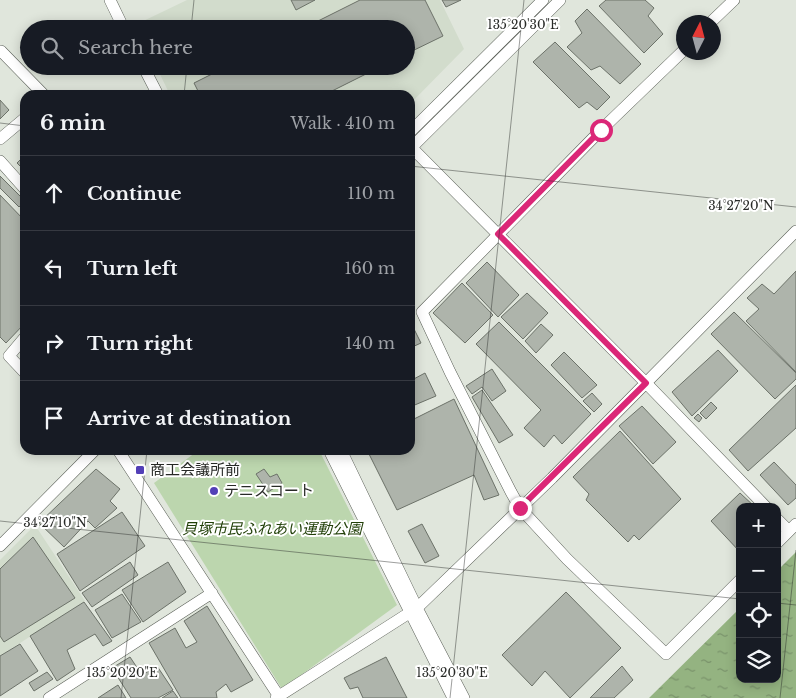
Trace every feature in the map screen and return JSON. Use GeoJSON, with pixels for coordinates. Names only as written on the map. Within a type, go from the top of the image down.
{"type":"FeatureCollection","features":[{"type":"Feature","properties":{"kind":"street"},"geometry":{"type":"LineString","coordinates":[[110,0],[120,20]]}},
{"type":"Feature","properties":{"kind":"street"},"geometry":{"type":"LineString","coordinates":[[415,127],[543,0]]}},
{"type":"Feature","properties":{"kind":"street"},"geometry":{"type":"LineString","coordinates":[[415,143],[560,0]]}},
{"type":"Feature","properties":{"kind":"street"},"geometry":{"type":"LineString","coordinates":[[718,15],[734,0]]}},
{"type":"Feature","properties":{"kind":"street"},"geometry":{"type":"LineString","coordinates":[[0,51],[20,71]]}},
{"type":"Feature","properties":{"kind":"street"},"geometry":{"type":"LineString","coordinates":[[676,58],[422,312],[454,381],[520,508],[567,559],[666,654],[736,584]]}},
{"type":"Feature","properties":{"kind":"street"},"geometry":{"type":"LineString","coordinates":[[24,75],[39,90]]}},
{"type":"Feature","properties":{"kind":"street"},"geometry":{"type":"LineString","coordinates":[[148,75],[155,90]]}},
{"type":"Feature","properties":{"kind":"street"},"geometry":{"type":"LineString","coordinates":[[0,139],[20,122]]}},
{"type":"Feature","properties":{"kind":"street"},"geometry":{"type":"LineString","coordinates":[[415,151],[646,383],[762,503]]}},
{"type":"Feature","properties":{"kind":"street"},"geometry":{"type":"LineString","coordinates":[[0,161],[20,183]]}},
{"type":"Feature","properties":{"kind":"street"},"geometry":{"type":"LineString","coordinates":[[121,455],[278,697],[413,611],[646,383],[796,231]]}},
{"type":"Feature","properties":{"kind":"street"},"geometry":{"type":"LineString","coordinates":[[20,343],[9,356],[20,368]]}},
{"type":"Feature","properties":{"kind":"street"},"geometry":{"type":"LineString","coordinates":[[0,546],[90,455]]}},
{"type":"Feature","properties":{"kind":"street"},"geometry":{"type":"LineString","coordinates":[[332,455],[413,611],[464,698]]}},
{"type":"Feature","properties":{"kind":"street"},"geometry":{"type":"LineString","coordinates":[[343,455],[453,698]]}},
{"type":"Feature","properties":{"kind":"street"},"geometry":{"type":"LineString","coordinates":[[781,521],[793,528],[781,539]]}},
{"type":"Feature","properties":{"kind":"street"},"geometry":{"type":"LineString","coordinates":[[49,698],[212,593]]}},
{"type":"Feature","properties":{"kind":"shaded area"},"geometry":{"type":"Polygon","coordinates":[[[187,0],[440,0],[464,49],[415,99],[415,90],[168,90],[160,75],[415,75],[415,20],[145,20],[187,0]]]}},
{"type":"Feature","properties":{"kind":"shaded area"},"geometry":{"type":"Polygon","coordinates":[[[35,525],[85,601],[0,656],[0,560],[35,525]]]}},
{"type":"Feature","properties":{"kind":"green space","name":"貝塚市民ふれあい運動公園"},"geometry":{"type":"Polygon","coordinates":[[[192,455],[322,455],[397,605],[282,689],[154,483],[192,455]]]}},
{"type":"Feature","properties":{"kind":"water"},"geometry":{"type":"Polygon","coordinates":[[[796,552],[796,698],[649,698],[736,612],[736,683],[781,683],[781,567],[796,552]]]}},
{"type":"Feature","properties":{"kind":"building"},"geometry":{"type":"Polygon","coordinates":[[[291,0],[315,0],[296,10],[291,0]]]}},
{"type":"Feature","properties":{"kind":"building"},"geometry":{"type":"Polygon","coordinates":[[[360,0],[425,0],[443,36],[415,50],[415,20],[320,20],[360,0]]]}},
{"type":"Feature","properties":{"kind":"building"},"geometry":{"type":"Polygon","coordinates":[[[442,0],[461,0],[446,7],[442,0]]]}},
{"type":"Feature","properties":{"kind":"building"},"geometry":{"type":"Polygon","coordinates":[[[606,0],[645,0],[654,8],[648,16],[663,34],[644,53],[599,6],[606,0]]]}},
{"type":"Feature","properties":{"kind":"building"},"geometry":{"type":"Polygon","coordinates":[[[587,9],[641,64],[620,84],[600,66],[591,70],[567,47],[582,33],[575,21],[587,9]]]}},
{"type":"Feature","properties":{"kind":"building"},"geometry":{"type":"Polygon","coordinates":[[[555,42],[610,97],[597,110],[587,102],[579,108],[533,62],[555,42]]]}},
{"type":"Feature","properties":{"kind":"building"},"geometry":{"type":"Polygon","coordinates":[[[210,75],[364,75],[334,90],[198,90],[194,83],[210,75]]]}},
{"type":"Feature","properties":{"kind":"building"},"geometry":{"type":"Polygon","coordinates":[[[0,100],[9,110],[0,119],[0,100]]]}},
{"type":"Feature","properties":{"kind":"building"},"geometry":{"type":"Polygon","coordinates":[[[0,176],[20,196],[20,206],[19,207],[0,188],[0,176]]]}},
{"type":"Feature","properties":{"kind":"building"},"geometry":{"type":"Polygon","coordinates":[[[0,195],[20,216],[20,328],[6,343],[0,337],[0,195]]]}},
{"type":"Feature","properties":{"kind":"building"},"geometry":{"type":"Polygon","coordinates":[[[487,262],[519,295],[498,317],[466,283],[487,262]]]}},
{"type":"Feature","properties":{"kind":"building"},"geometry":{"type":"Polygon","coordinates":[[[796,271],[796,372],[746,321],[759,309],[747,298],[762,284],[774,294],[796,271]]]}},
{"type":"Feature","properties":{"kind":"building"},"geometry":{"type":"Polygon","coordinates":[[[462,283],[493,315],[465,343],[433,313],[462,283]]]}},
{"type":"Feature","properties":{"kind":"building"},"geometry":{"type":"Polygon","coordinates":[[[527,293],[548,313],[523,339],[501,317],[527,293]]]}},
{"type":"Feature","properties":{"kind":"building"},"geometry":{"type":"Polygon","coordinates":[[[734,312],[796,373],[796,379],[775,399],[711,334],[734,312]]]}},
{"type":"Feature","properties":{"kind":"building"},"geometry":{"type":"Polygon","coordinates":[[[499,322],[591,414],[562,444],[554,435],[544,447],[524,428],[541,410],[476,344],[499,322]]]}},
{"type":"Feature","properties":{"kind":"building"},"geometry":{"type":"Polygon","coordinates":[[[541,324],[553,335],[536,353],[525,341],[541,324]]]}},
{"type":"Feature","properties":{"kind":"building"},"geometry":{"type":"Polygon","coordinates":[[[415,331],[421,343],[415,346],[415,331]]]}},
{"type":"Feature","properties":{"kind":"building"},"geometry":{"type":"Polygon","coordinates":[[[718,350],[738,371],[692,416],[672,392],[718,350]]]}},
{"type":"Feature","properties":{"kind":"building"},"geometry":{"type":"Polygon","coordinates":[[[564,352],[597,385],[582,398],[551,365],[564,352]]]}},
{"type":"Feature","properties":{"kind":"building"},"geometry":{"type":"Polygon","coordinates":[[[492,369],[506,391],[492,401],[482,387],[472,394],[466,386],[492,369]]]}},
{"type":"Feature","properties":{"kind":"building"},"geometry":{"type":"Polygon","coordinates":[[[425,373],[436,396],[415,405],[415,378],[425,373]]]}},
{"type":"Feature","properties":{"kind":"building"},"geometry":{"type":"Polygon","coordinates":[[[796,385],[796,428],[748,471],[729,450],[796,385]]]}},
{"type":"Feature","properties":{"kind":"building"},"geometry":{"type":"Polygon","coordinates":[[[482,390],[513,435],[499,443],[472,397],[482,390]]]}},
{"type":"Feature","properties":{"kind":"building"},"geometry":{"type":"Polygon","coordinates":[[[592,393],[602,404],[594,412],[583,401],[592,393]]]}},
{"type":"Feature","properties":{"kind":"building"},"geometry":{"type":"Polygon","coordinates":[[[454,399],[499,495],[484,500],[474,475],[397,510],[370,455],[415,455],[415,418],[454,399]]]}},
{"type":"Feature","properties":{"kind":"building"},"geometry":{"type":"Polygon","coordinates":[[[711,402],[717,408],[706,419],[700,413],[711,402]]]}},
{"type":"Feature","properties":{"kind":"building"},"geometry":{"type":"Polygon","coordinates":[[[642,406],[676,442],[653,464],[619,426],[642,406]]]}},
{"type":"Feature","properties":{"kind":"building"},"geometry":{"type":"Polygon","coordinates":[[[698,414],[702,418],[699,422],[694,418],[698,414]]]}},
{"type":"Feature","properties":{"kind":"building"},"geometry":{"type":"Polygon","coordinates":[[[620,431],[681,499],[639,540],[634,535],[628,542],[586,500],[589,494],[573,477],[620,431]]]}},
{"type":"Feature","properties":{"kind":"building"},"geometry":{"type":"Polygon","coordinates":[[[774,462],[796,485],[796,498],[788,505],[760,475],[774,462]]]}},
{"type":"Feature","properties":{"kind":"building"},"geometry":{"type":"Polygon","coordinates":[[[96,469],[120,489],[110,501],[117,508],[95,528],[88,521],[64,547],[39,523],[96,469]]]}},
{"type":"Feature","properties":{"kind":"building"},"geometry":{"type":"Polygon","coordinates":[[[264,469],[270,477],[277,474],[282,483],[268,492],[256,474],[264,469]]]}},
{"type":"Feature","properties":{"kind":"building"},"geometry":{"type":"Polygon","coordinates":[[[740,493],[751,503],[736,503],[736,548],[711,521],[740,493]]]}},
{"type":"Feature","properties":{"kind":"building"},"geometry":{"type":"Polygon","coordinates":[[[122,512],[145,546],[80,591],[57,554],[122,512]]]}},
{"type":"Feature","properties":{"kind":"building"},"geometry":{"type":"Polygon","coordinates":[[[422,524],[439,556],[425,563],[408,531],[422,524]]]}},
{"type":"Feature","properties":{"kind":"building"},"geometry":{"type":"Polygon","coordinates":[[[33,537],[75,598],[4,642],[0,636],[0,569],[33,537]]]}},
{"type":"Feature","properties":{"kind":"building"},"geometry":{"type":"Polygon","coordinates":[[[130,562],[138,575],[92,607],[82,593],[130,562]]]}},
{"type":"Feature","properties":{"kind":"building"},"geometry":{"type":"Polygon","coordinates":[[[168,562],[186,592],[143,622],[122,590],[168,562]]]}},
{"type":"Feature","properties":{"kind":"building"},"geometry":{"type":"Polygon","coordinates":[[[566,592],[621,648],[570,698],[545,671],[532,686],[502,655],[566,592]]]}},
{"type":"Feature","properties":{"kind":"building"},"geometry":{"type":"Polygon","coordinates":[[[122,594],[141,622],[112,638],[95,610],[122,594]]]}},
{"type":"Feature","properties":{"kind":"building"},"geometry":{"type":"Polygon","coordinates":[[[84,602],[112,641],[103,646],[95,634],[67,650],[75,669],[57,681],[30,636],[84,602]]]}},
{"type":"Feature","properties":{"kind":"building"},"geometry":{"type":"Polygon","coordinates":[[[207,606],[253,680],[231,692],[226,684],[216,692],[217,698],[181,698],[149,643],[175,628],[186,648],[197,642],[184,621],[207,606]]]}},
{"type":"Feature","properties":{"kind":"building"},"geometry":{"type":"Polygon","coordinates":[[[20,644],[38,671],[0,696],[0,656],[20,644]]]}},
{"type":"Feature","properties":{"kind":"building"},"geometry":{"type":"Polygon","coordinates":[[[130,657],[142,675],[157,666],[173,690],[158,698],[131,698],[112,668],[130,657]]]}},
{"type":"Feature","properties":{"kind":"building"},"geometry":{"type":"Polygon","coordinates":[[[386,657],[407,698],[363,698],[358,687],[350,689],[344,678],[386,657]]]}},
{"type":"Feature","properties":{"kind":"building"},"geometry":{"type":"Polygon","coordinates":[[[622,666],[633,680],[614,698],[590,698],[622,666]]]}},
{"type":"Feature","properties":{"kind":"building"},"geometry":{"type":"Polygon","coordinates":[[[47,672],[53,679],[34,691],[29,683],[47,672]]]}},
{"type":"Feature","properties":{"kind":"building"},"geometry":{"type":"Polygon","coordinates":[[[118,685],[126,698],[98,698],[118,685]]]}},
{"type":"Feature","properties":{"kind":"building"},"geometry":{"type":"Polygon","coordinates":[[[173,691],[178,698],[162,698],[173,691]]]}},
{"type":"Feature","properties":{"kind":"place","name":"商工会議所前"},"geometry":{"type":"Point","coordinates":[140,470]}},
{"type":"Feature","properties":{"kind":"place","name":"テニスコート"},"geometry":{"type":"Point","coordinates":[214,491]}},
{"type":"Feature","properties":{"kind":"route"},"geometry":{"type":"LineString","coordinates":[[520,508],[646,383],[498,234],[601,130]]}}]}
